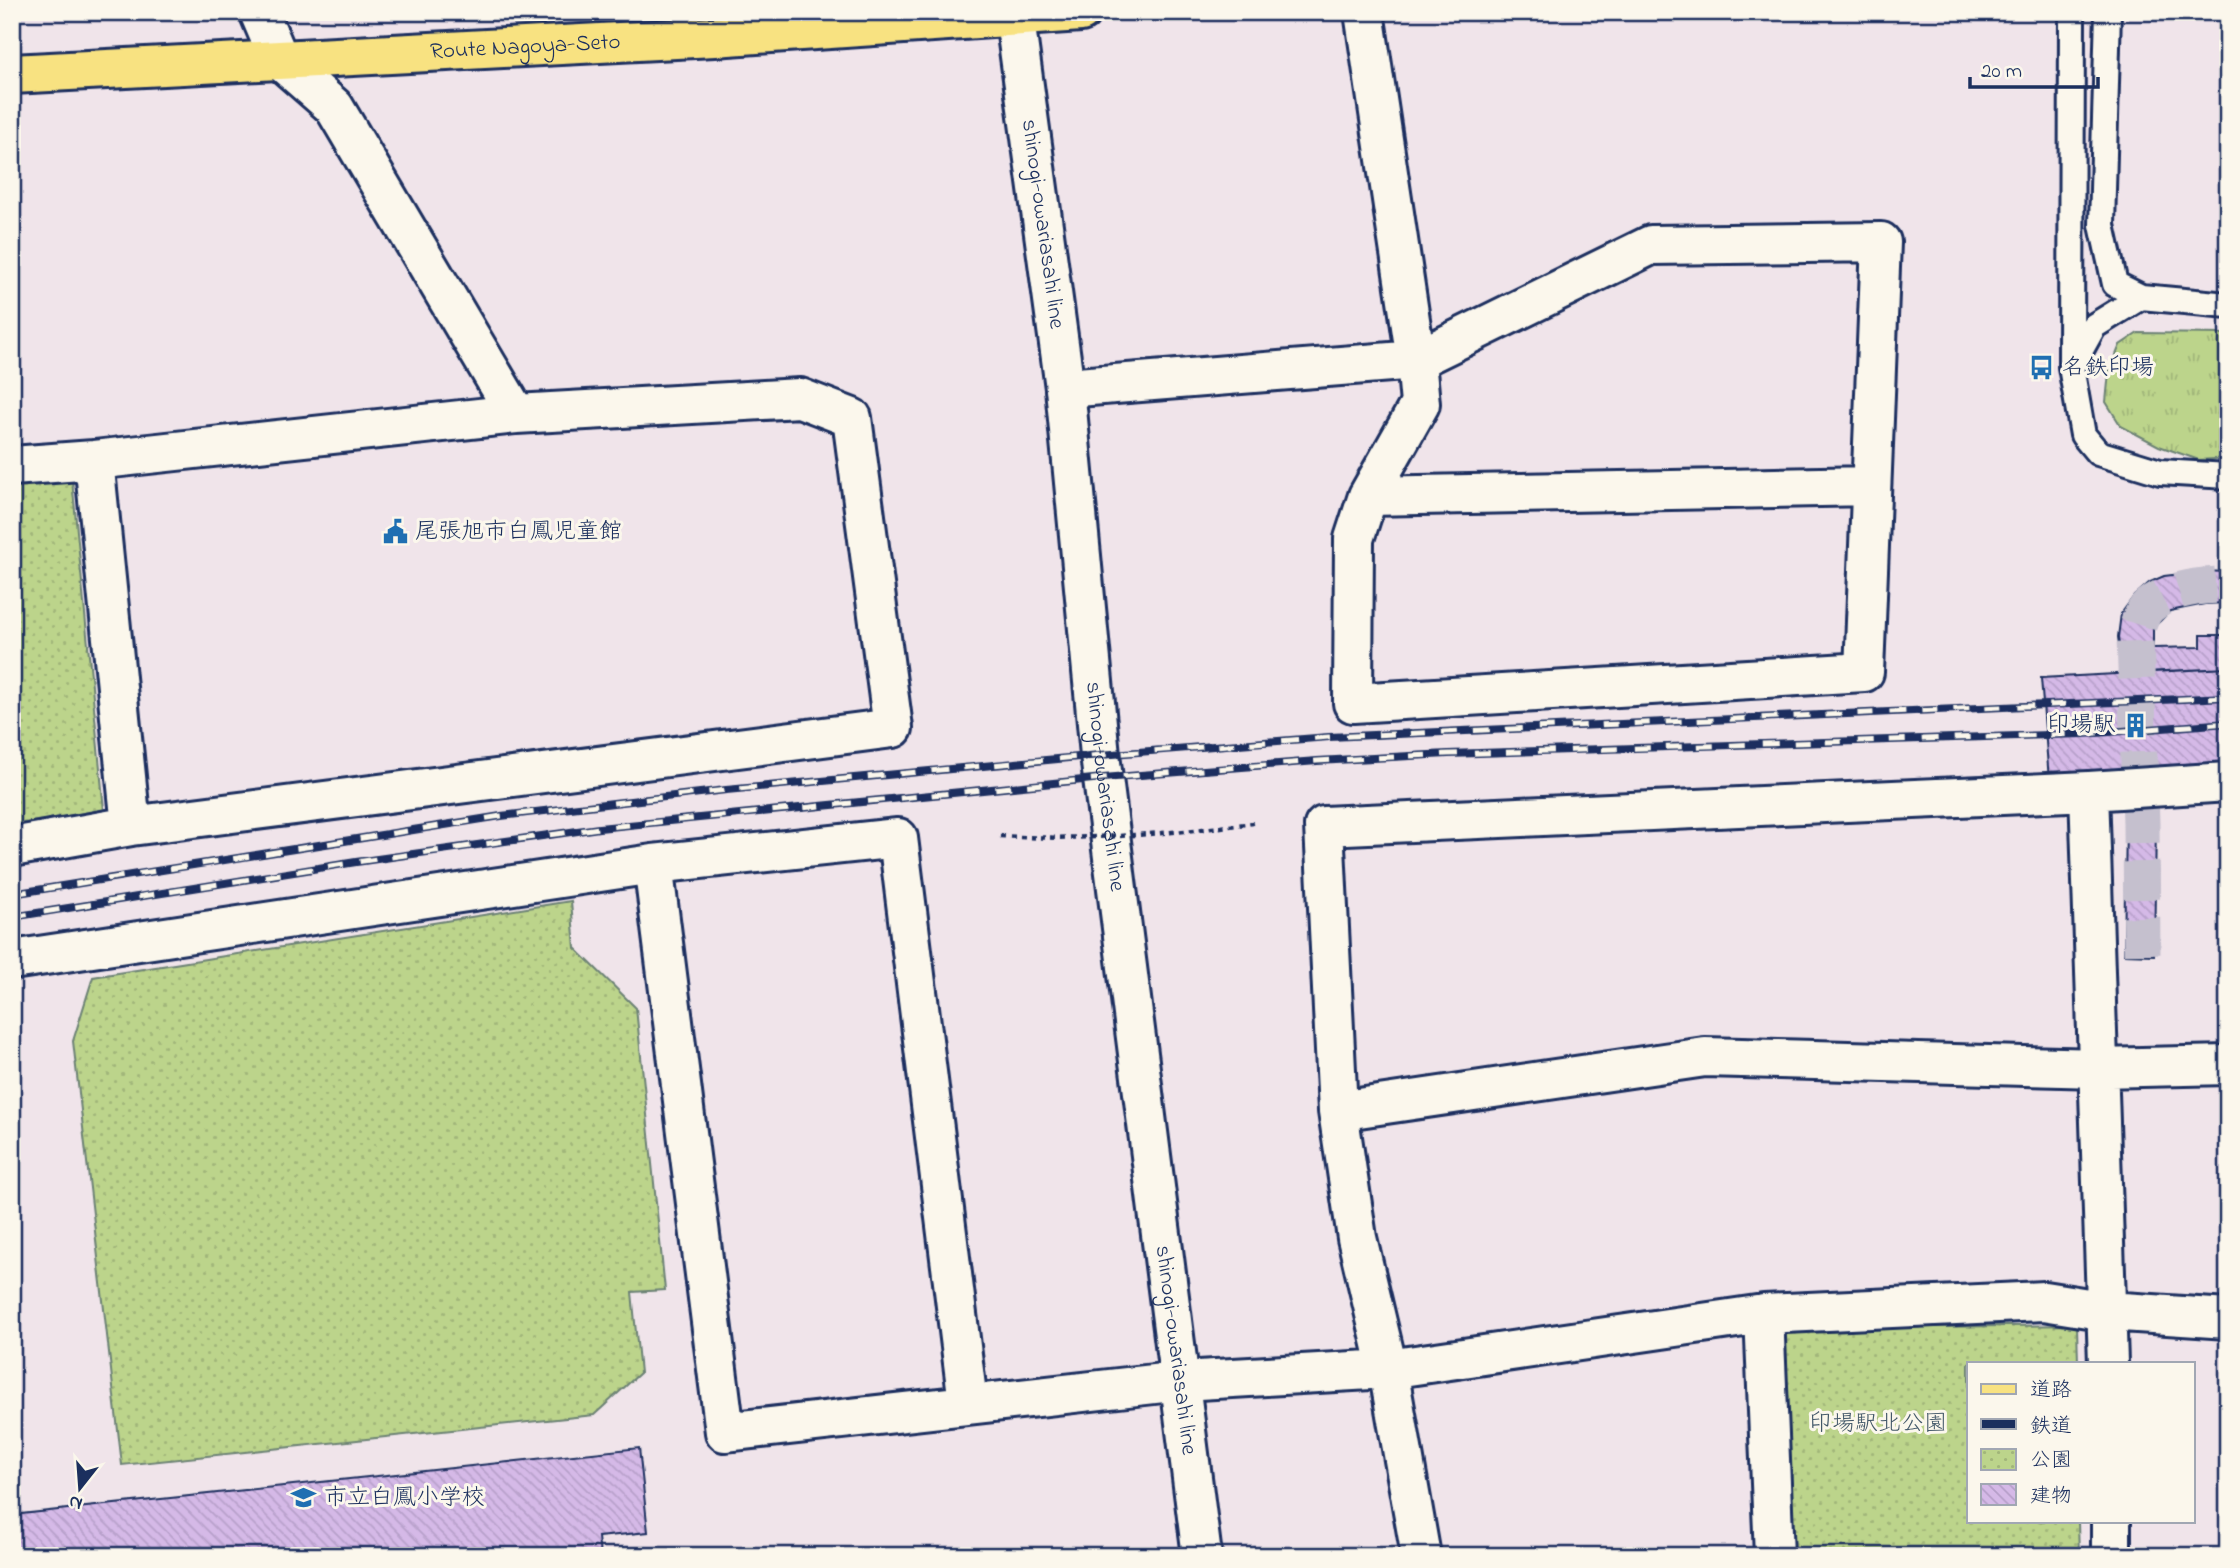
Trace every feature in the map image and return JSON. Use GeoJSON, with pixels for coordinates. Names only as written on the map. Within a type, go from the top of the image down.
{"type":"FeatureCollection","features":[{"type":"Feature","properties":{"kind":"main road","name":"Route Nagoya-Seto"},"geometry":{"type":"LineString","coordinates":[[12,75],[714,37],[1014,14],[1081,12]]}},
{"type":"Feature","properties":{"kind":"street"},"geometry":{"type":"LineString","coordinates":[[259,12],[279,59],[334,107],[516,414]]}},
{"type":"Feature","properties":{"kind":"street"},"geometry":{"type":"LineString","coordinates":[[1065,388],[1416,360],[1651,245],[1881,243],[1864,672],[1353,704],[1354,539],[1368,496],[1420,404],[1416,360],[1364,12]]}},
{"type":"Feature","properties":{"kind":"street","name":"shinogi-owariasahi line"},"geometry":{"type":"LineString","coordinates":[[1014,14],[1065,388],[1100,755],[1202,1556]]}},
{"type":"Feature","properties":{"kind":"street"},"geometry":{"type":"LineString","coordinates":[[12,466],[94,460],[516,414],[800,398],[852,418],[893,728],[131,825],[12,846]]}},
{"type":"Feature","properties":{"kind":"street"},"geometry":{"type":"LineString","coordinates":[[94,460],[131,825]]}},
{"type":"Feature","properties":{"kind":"street"},"geometry":{"type":"LineString","coordinates":[[1368,496],[1871,486]]}},
{"type":"Feature","properties":{"kind":"street"},"geometry":{"type":"LineString","coordinates":[[1421,1556],[1388,1369],[1357,1238],[1338,1111],[1324,826],[2089,791],[2228,782]]}},
{"type":"Feature","properties":{"kind":"street"},"geometry":{"type":"LineString","coordinates":[[2089,791],[2108,1362]]}},
{"type":"Feature","properties":{"kind":"street"},"geometry":{"type":"LineString","coordinates":[[12,960],[653,864],[898,838],[968,1403]]}},
{"type":"Feature","properties":{"kind":"street"},"geometry":{"type":"LineString","coordinates":[[653,864],[725,1432],[1181,1381],[1388,1369],[1764,1314],[2044,1301],[2107,1311],[2228,1319]]}},
{"type":"Feature","properties":{"kind":"street"},"geometry":{"type":"LineString","coordinates":[[1338,1111],[1705,1057],[2099,1068],[2228,1065]]}},
{"type":"Feature","properties":{"kind":"street"},"geometry":{"type":"LineString","coordinates":[[1764,1314],[1774,1556]]}},
{"type":"Feature","properties":{"kind":"street"},"geometry":{"type":"LineString","coordinates":[[2111,1522],[2111,1556]]}},
{"type":"Feature","properties":{"kind":"lane"},"geometry":{"type":"LineString","coordinates":[[2072,12],[2071,368],[2082,435],[2098,453],[2160,472],[2228,476]]}},
{"type":"Feature","properties":{"kind":"lane"},"geometry":{"type":"LineString","coordinates":[[2108,12],[2102,225],[2115,284],[2141,297],[2228,305]]}},
{"type":"Feature","properties":{"kind":"lane"},"geometry":{"type":"LineString","coordinates":[[2071,368],[2094,326],[2141,297]]}},
{"type":"Feature","properties":{"kind":"path"},"geometry":{"type":"LineString","coordinates":[[1000,836],[1042,839],[1199,830],[1253,823]]}},
{"type":"Feature","properties":{"kind":"green space"},"geometry":{"type":"Polygon","coordinates":[[[2138,333],[2228,334],[2228,458],[2199,460],[2159,446],[2121,426],[2106,402],[2109,372],[2120,345],[2138,333]]]}},
{"type":"Feature","properties":{"kind":"green space"},"geometry":{"type":"Polygon","coordinates":[[[72,480],[104,810],[12,825],[12,483],[72,480]]]}},
{"type":"Feature","properties":{"kind":"green space"},"geometry":{"type":"Polygon","coordinates":[[[571,901],[575,948],[636,1008],[665,1290],[632,1292],[640,1373],[594,1415],[122,1465],[73,1041],[93,977],[571,901]]]}},
{"type":"Feature","properties":{"kind":"green space","name":"印場駅北公園"},"geometry":{"type":"Polygon","coordinates":[[[2077,1325],[2078,1362],[1967,1362],[1967,1522],[2078,1522],[2079,1556],[1792,1556],[1784,1329],[2077,1325]]]}},
{"type":"Feature","properties":{"kind":"building"},"geometry":{"type":"Polygon","coordinates":[[[2206,571],[2224,572],[2225,603],[2170,611],[2153,628],[2153,648],[2201,647],[2201,635],[2228,635],[2228,668],[2123,673],[2118,637],[2121,614],[2134,596],[2150,582],[2164,576],[2206,571]]]}},
{"type":"Feature","properties":{"kind":"building","name":"印場駅"},"geometry":{"type":"Polygon","coordinates":[[[2228,668],[2228,772],[2049,780],[2041,678],[2228,668]]]}},
{"type":"Feature","properties":{"kind":"building"},"geometry":{"type":"Polygon","coordinates":[[[2126,823],[2156,823],[2154,955],[2124,954],[2126,823]]]}},
{"type":"Feature","properties":{"kind":"building"},"geometry":{"type":"Polygon","coordinates":[[[639,1448],[648,1532],[598,1537],[600,1556],[491,1556],[490,1548],[418,1556],[12,1556],[12,1515],[639,1448]]]}},
{"type":"Feature","properties":{"kind":"tunnel"},"geometry":{"type":"LineString","coordinates":[[2142,954],[2135,636],[2144,612],[2157,600],[2185,589],[2224,585]]}},
{"type":"Feature","properties":{"kind":"railway"},"geometry":{"type":"LineString","coordinates":[[12,894],[501,816],[726,790],[1100,755],[1329,737],[2228,697]]}},
{"type":"Feature","properties":{"kind":"railway"},"geometry":{"type":"LineString","coordinates":[[12,917],[356,862],[599,828],[1103,778],[1317,761],[1448,754],[2083,734],[2228,723]]}},
{"type":"Feature","properties":{"kind":"place","name":"名鉄印場"},"geometry":{"type":"Point","coordinates":[2042,368]}},
{"type":"Feature","properties":{"kind":"place","name":"尾張旭市白鳳児童館"},"geometry":{"type":"Point","coordinates":[395,532]}},
{"type":"Feature","properties":{"kind":"place","name":"印場駅"},"geometry":{"type":"Point","coordinates":[2136,725]}},
{"type":"Feature","properties":{"kind":"place","name":"市立白鳳小学校"},"geometry":{"type":"Point","coordinates":[304,1498]}}]}
